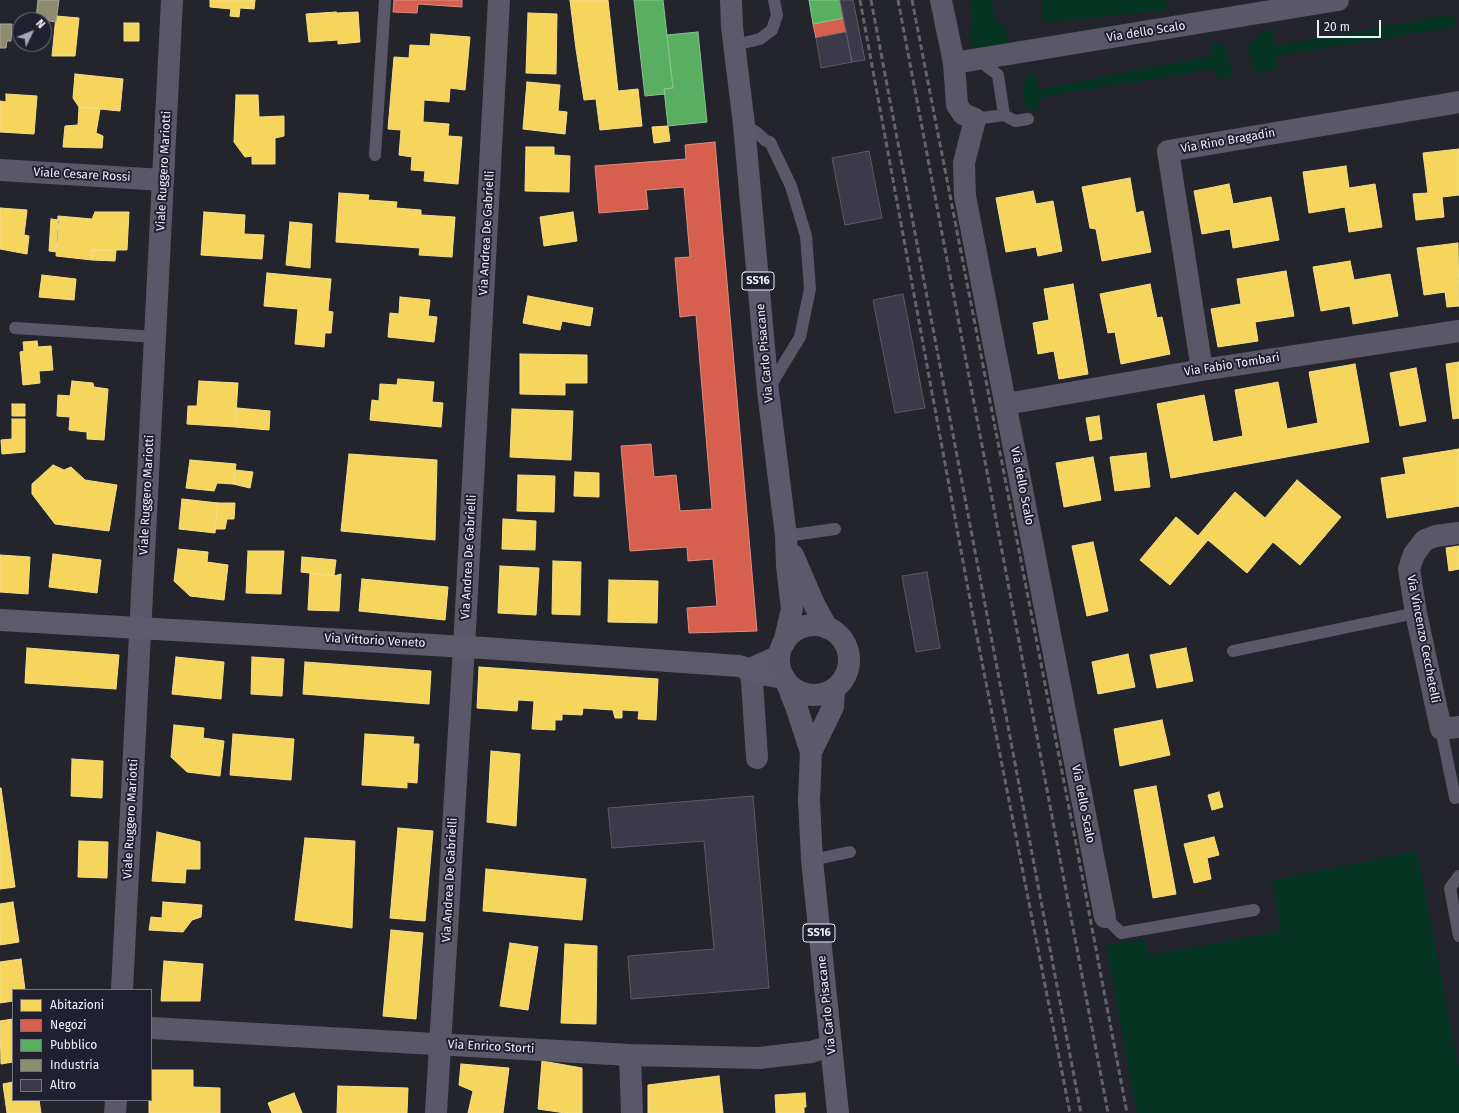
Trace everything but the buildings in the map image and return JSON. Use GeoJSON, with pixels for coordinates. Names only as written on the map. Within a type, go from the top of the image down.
{"type":"FeatureCollection","features":[{"type":"Feature","properties":{"kind":"main road"},"geometry":{"type":"LineString","coordinates":[[718,0],[733,36]]}},
{"type":"Feature","properties":{"kind":"main road","name":"Via Carlo Pisacane"},"geometry":{"type":"LineString","coordinates":[[730,0],[744,125],[768,391],[786,536],[787,566],[792,609],[779,662],[797,709],[811,752],[808,800],[812,860],[838,1113]]}},
{"type":"Feature","properties":{"kind":"main road","name":"Via Carlo Pisacane"},"geometry":{"type":"LineString","coordinates":[[786,536],[800,572],[827,628],[836,633],[842,640],[847,649],[849,658],[848,668],[844,678],[834,690],[833,707],[811,752]]}},
{"type":"Feature","properties":{"kind":"main road"},"geometry":{"type":"LineString","coordinates":[[781,650],[790,635],[803,628],[817,626],[827,628]]}},
{"type":"Feature","properties":{"kind":"main road"},"geometry":{"type":"LineString","coordinates":[[785,679],[792,688],[801,693],[821,695],[834,690]]}},
{"type":"Feature","properties":{"kind":"street","name":"Viale Ruggero Mariotti"},"geometry":{"type":"LineString","coordinates":[[122,989],[172,0]]}},
{"type":"Feature","properties":{"kind":"street","name":"Via Andrea De Gabrielli"},"geometry":{"type":"LineString","coordinates":[[436,1113],[464,646],[499,0]]}},
{"type":"Feature","properties":{"kind":"street"},"geometry":{"type":"LineString","coordinates":[[941,0],[954,63],[957,105],[963,114],[975,119]]}},
{"type":"Feature","properties":{"kind":"street","name":"Via dello Scalo"},"geometry":{"type":"LineString","coordinates":[[954,63],[1338,0]]}},
{"type":"Feature","properties":{"kind":"street","name":"Via Rino Bragadin"},"geometry":{"type":"LineString","coordinates":[[1202,370],[1168,151],[1459,102]]}},
{"type":"Feature","properties":{"kind":"street","name":"Via dello Scalo"},"geometry":{"type":"LineString","coordinates":[[975,119],[964,163],[966,196],[1105,917]]}},
{"type":"Feature","properties":{"kind":"street","name":"Viale Cesare Rossi"},"geometry":{"type":"LineString","coordinates":[[0,170],[163,180]]}},
{"type":"Feature","properties":{"kind":"street","name":"Via Fabio Tombari"},"geometry":{"type":"LineString","coordinates":[[1006,404],[1202,370],[1459,331]]}},
{"type":"Feature","properties":{"kind":"street","name":"Via Vincenzo Cecchetelli"},"geometry":{"type":"LineString","coordinates":[[1450,728],[1416,612],[1410,569],[1414,554],[1425,540],[1436,536],[1459,533]]}},
{"type":"Feature","properties":{"kind":"street","name":"Via Vittorio Veneto"},"geometry":{"type":"LineString","coordinates":[[0,620],[464,646],[739,666],[766,676],[785,679]]}},
{"type":"Feature","properties":{"kind":"street"},"geometry":{"type":"LineString","coordinates":[[758,758],[750,669],[781,650]]}},
{"type":"Feature","properties":{"kind":"street","name":"Via Enrico Storti"},"geometry":{"type":"LineString","coordinates":[[152,1028],[630,1055],[759,1058],[811,1052],[831,1046]]}},
{"type":"Feature","properties":{"kind":"street"},"geometry":{"type":"LineString","coordinates":[[630,1055],[632,1113]]}},
{"type":"Feature","properties":{"kind":"street"},"geometry":{"type":"LineString","coordinates":[[115,1113],[116,1101]]}},
{"type":"Feature","properties":{"kind":"lane"},"geometry":{"type":"LineString","coordinates":[[375,155],[385,0]]}},
{"type":"Feature","properties":{"kind":"lane"},"geometry":{"type":"LineString","coordinates":[[733,36],[760,39],[772,30],[777,15],[774,0]]}},
{"type":"Feature","properties":{"kind":"lane"},"geometry":{"type":"LineString","coordinates":[[979,60],[998,76],[1004,115]]}},
{"type":"Feature","properties":{"kind":"lane"},"geometry":{"type":"LineString","coordinates":[[975,119],[1004,115],[1015,121],[1028,119]]}},
{"type":"Feature","properties":{"kind":"lane"},"geometry":{"type":"LineString","coordinates":[[744,125],[756,132],[766,141],[770,142],[790,186],[806,236],[810,289],[800,337],[768,391]]}},
{"type":"Feature","properties":{"kind":"lane"},"geometry":{"type":"LineString","coordinates":[[15,328],[155,337]]}},
{"type":"Feature","properties":{"kind":"lane"},"geometry":{"type":"LineString","coordinates":[[786,536],[834,529]]}},
{"type":"Feature","properties":{"kind":"lane"},"geometry":{"type":"LineString","coordinates":[[1233,651],[1416,612]]}},
{"type":"Feature","properties":{"kind":"lane"},"geometry":{"type":"LineString","coordinates":[[1450,728],[1455,798]]}},
{"type":"Feature","properties":{"kind":"lane"},"geometry":{"type":"LineString","coordinates":[[812,860],[850,852]]}},
{"type":"Feature","properties":{"kind":"lane"},"geometry":{"type":"LineString","coordinates":[[1459,876],[1450,888],[1456,908],[1459,936]]}},
{"type":"Feature","properties":{"kind":"lane"},"geometry":{"type":"LineString","coordinates":[[1105,917],[1121,933],[1254,910]]}},
{"type":"Feature","properties":{"kind":"green space"},"geometry":{"type":"Polygon","coordinates":[[[970,0],[992,0],[995,19],[1005,25],[1009,43],[1002,51],[972,49],[969,35],[973,22],[970,0]]]}},
{"type":"Feature","properties":{"kind":"green space"},"geometry":{"type":"Polygon","coordinates":[[[1041,0],[1166,0],[1167,10],[1043,23],[1041,0]]]}},
{"type":"Feature","properties":{"kind":"green space"},"geometry":{"type":"Polygon","coordinates":[[[1453,14],[1457,27],[1276,56],[1277,69],[1254,73],[1250,58],[1248,47],[1252,41],[1260,33],[1271,28],[1274,46],[1453,14]]]}},
{"type":"Feature","properties":{"kind":"green space"},"geometry":{"type":"Polygon","coordinates":[[[1217,42],[1224,45],[1231,67],[1231,77],[1218,79],[1213,69],[1038,98],[1040,108],[1029,110],[1022,98],[1026,77],[1035,72],[1039,89],[1212,56],[1210,43],[1217,42]]]}},
{"type":"Feature","properties":{"kind":"green space"},"geometry":{"type":"Polygon","coordinates":[[[1417,851],[1459,1069],[1459,1113],[1137,1113],[1106,945],[1146,939],[1149,955],[1281,931],[1272,880],[1417,851]]]}},
{"type":"Feature","properties":{"kind":"railway"},"geometry":{"type":"LineString","coordinates":[[860,0],[973,616],[1070,1113]]}},
{"type":"Feature","properties":{"kind":"railway"},"geometry":{"type":"LineString","coordinates":[[871,0],[1081,1113]]}},
{"type":"Feature","properties":{"kind":"railway"},"geometry":{"type":"LineString","coordinates":[[898,0],[1108,1113]]}},
{"type":"Feature","properties":{"kind":"railway"},"geometry":{"type":"LineString","coordinates":[[912,0],[1127,1113]]}}]}
